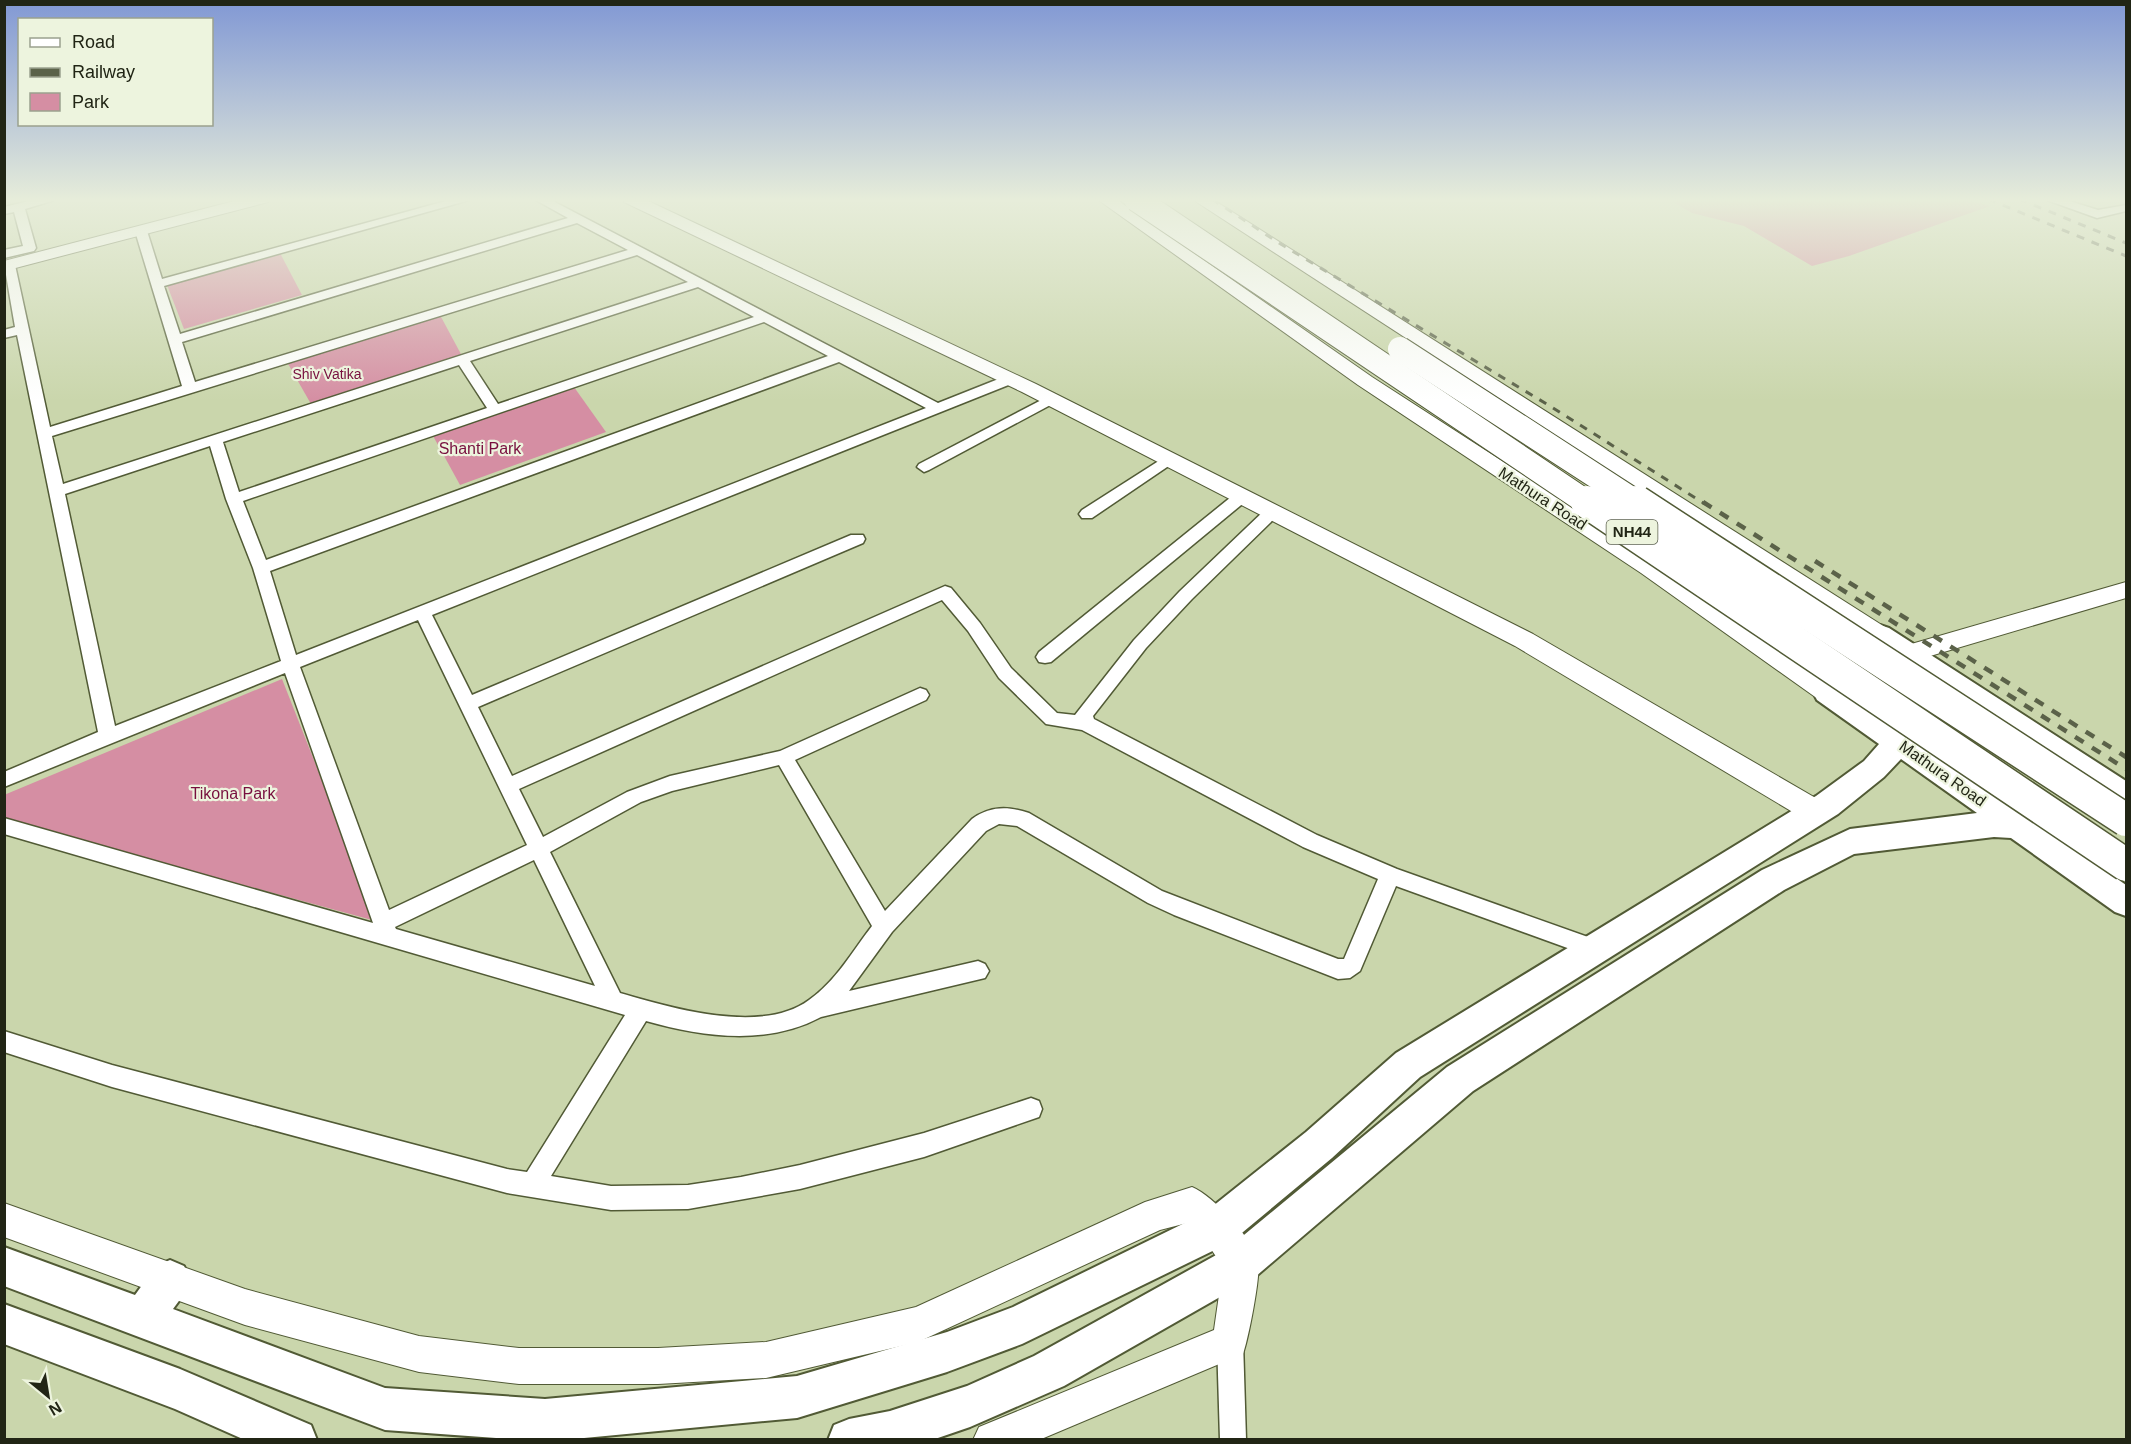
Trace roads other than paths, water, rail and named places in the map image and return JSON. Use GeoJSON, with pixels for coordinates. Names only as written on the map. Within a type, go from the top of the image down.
{"type":"FeatureCollection","features":[{"type":"Feature","properties":{"kind":"highway","name":"Mathura Road"},"geometry":{"type":"LineString","coordinates":[[1236,266],[2127,865]]}},
{"type":"Feature","properties":{"kind":"highway","name":"NH44"},"geometry":{"type":"LineString","coordinates":[[1273,266],[2127,820]]}},
{"type":"Feature","properties":{"kind":"main road"},"geometry":{"type":"LineString","coordinates":[[1827,692],[1816,668],[1820,651],[1833,639],[1855,634],[1880,635],[2127,796]]}},
{"type":"Feature","properties":{"kind":"main road","name":"Mathura Road"},"geometry":{"type":"LineString","coordinates":[[1827,692],[2127,902]]}},
{"type":"Feature","properties":{"kind":"main road"},"geometry":{"type":"LineString","coordinates":[[4,1266],[385,1409],[545,1420],[797,1397],[947,1352],[1022,1324],[1217,1228],[1318,1145],[1408,1065],[1816,812],[1874,769],[1899,742]]}},
{"type":"Feature","properties":{"kind":"main road"},"geometry":{"type":"LineString","coordinates":[[849,1440],[890,1432],[970,1406],[1049,1371],[1241,1263],[1460,1079],[1773,880],[1850,842],[1994,824],[2019,826]]}},
{"type":"Feature","properties":{"kind":"main road"},"geometry":{"type":"LineString","coordinates":[[143,1318],[170,1280]]}},
{"type":"Feature","properties":{"kind":"main road"},"geometry":{"type":"LineString","coordinates":[[4,1324],[180,1390],[296,1440]]}},
{"type":"Feature","properties":{"kind":"street"},"geometry":{"type":"LineString","coordinates":[[7,266],[23,329],[108,736]]}},
{"type":"Feature","properties":{"kind":"street"},"geometry":{"type":"LineString","coordinates":[[153,266],[177,339],[190,389]]}},
{"type":"Feature","properties":{"kind":"street"},"geometry":{"type":"LineString","coordinates":[[159,284],[223,266]]}},
{"type":"Feature","properties":{"kind":"street"},"geometry":{"type":"LineString","coordinates":[[177,339],[420,266]]}},
{"type":"Feature","properties":{"kind":"street"},"geometry":{"type":"LineString","coordinates":[[45,433],[588,266]]}},
{"type":"Feature","properties":{"kind":"street"},"geometry":{"type":"LineString","coordinates":[[666,266],[937,408]]}},
{"type":"Feature","properties":{"kind":"street"},"geometry":{"type":"LineString","coordinates":[[773,266],[1011,379],[1524,640],[1816,812]]}},
{"type":"Feature","properties":{"kind":"street","name":"Mathura Road"},"geometry":{"type":"LineString","coordinates":[[1201,266],[1365,381],[1648,567],[1827,692]]}},
{"type":"Feature","properties":{"kind":"street"},"geometry":{"type":"LineString","coordinates":[[1305,266],[1880,635]]}},
{"type":"Feature","properties":{"kind":"street"},"geometry":{"type":"LineString","coordinates":[[57,491],[697,283]]}},
{"type":"Feature","properties":{"kind":"street"},"geometry":{"type":"LineString","coordinates":[[234,499],[764,318]]}},
{"type":"Feature","properties":{"kind":"street"},"geometry":{"type":"LineString","coordinates":[[4,334],[23,329]]}},
{"type":"Feature","properties":{"kind":"street"},"geometry":{"type":"LineString","coordinates":[[261,568],[839,357]]}},
{"type":"Feature","properties":{"kind":"street"},"geometry":{"type":"LineString","coordinates":[[462,360],[495,410]]}},
{"type":"Feature","properties":{"kind":"street"},"geometry":{"type":"LineString","coordinates":[[4,780],[290,663],[1011,379]]}},
{"type":"Feature","properties":{"kind":"street"},"geometry":{"type":"LineString","coordinates":[[924,467],[1051,399]]}},
{"type":"Feature","properties":{"kind":"street"},"geometry":{"type":"LineString","coordinates":[[214,440],[261,568],[290,663],[386,931]]}},
{"type":"Feature","properties":{"kind":"street"},"geometry":{"type":"LineString","coordinates":[[1088,514],[1168,460]]}},
{"type":"Feature","properties":{"kind":"street"},"geometry":{"type":"LineString","coordinates":[[1045,657],[1241,497]]}},
{"type":"Feature","properties":{"kind":"street"},"geometry":{"type":"LineString","coordinates":[[1085,723],[1084,715],[1140,644],[1271,513]]}},
{"type":"Feature","properties":{"kind":"street"},"geometry":{"type":"LineString","coordinates":[[468,704],[857,539]]}},
{"type":"Feature","properties":{"kind":"street"},"geometry":{"type":"LineString","coordinates":[[1910,654],[2127,590]]}},
{"type":"Feature","properties":{"kind":"street"},"geometry":{"type":"LineString","coordinates":[[508,786],[945,592],[974,627],[1005,673],[1052,719],[1085,723],[1310,841],[1390,875],[1595,949]]}},
{"type":"Feature","properties":{"kind":"street"},"geometry":{"type":"LineString","coordinates":[[422,611],[612,1001]]}},
{"type":"Feature","properties":{"kind":"street"},"geometry":{"type":"LineString","coordinates":[[386,931],[652,790],[784,757],[920,696]]}},
{"type":"Feature","properties":{"kind":"street"},"geometry":{"type":"LineString","coordinates":[[784,757],[884,927]]}},
{"type":"Feature","properties":{"kind":"street"},"geometry":{"type":"LineString","coordinates":[[4,826],[386,931],[671,1018],[720,1025],[760,1026],[803,1016],[817,1008],[844,980],[884,927],[979,825],[995,815],[1022,819],[1155,897],[1181,909],[1338,969],[1350,968],[1353,964],[1390,875]]}},
{"type":"Feature","properties":{"kind":"street"},"geometry":{"type":"LineString","coordinates":[[817,1008],[978,971]]}},
{"type":"Feature","properties":{"kind":"street"},"geometry":{"type":"LineString","coordinates":[[532,1186],[641,1009]]}},
{"type":"Feature","properties":{"kind":"street"},"geometry":{"type":"LineString","coordinates":[[4,1041],[112,1076],[507,1181],[611,1198],[688,1197],[800,1177],[924,1145],[1031,1109]]}},
{"type":"Feature","properties":{"kind":"street"},"geometry":{"type":"LineString","coordinates":[[4,1220],[245,1307],[419,1354],[519,1366],[658,1366],[766,1360],[918,1324],[1157,1214],[1192,1204],[1217,1228],[1241,1263],[1230,1341],[1233,1440]]}},
{"type":"Feature","properties":{"kind":"street"},"geometry":{"type":"LineString","coordinates":[[992,1440],[1230,1341]]}},
{"type":"Feature","properties":{"kind":"railway"},"geometry":{"type":"LineString","coordinates":[[1318,266],[1550,406],[1705,504]]}},
{"type":"Feature","properties":{"kind":"railway"},"geometry":{"type":"LineString","coordinates":[[1703,502],[2126,769]]}},
{"type":"Feature","properties":{"kind":"railway"},"geometry":{"type":"LineString","coordinates":[[1815,561],[2126,757]]}},
{"type":"Feature","properties":{"kind":"park label","name":"Shiv Vatika"},"geometry":{"type":"Point","coordinates":[327,374]}},
{"type":"Feature","properties":{"kind":"park label","name":"Shanti Park"},"geometry":{"type":"Point","coordinates":[480,448]}},
{"type":"Feature","properties":{"kind":"park label","name":"Tikona Park"},"geometry":{"type":"Point","coordinates":[233,793]}}]}
